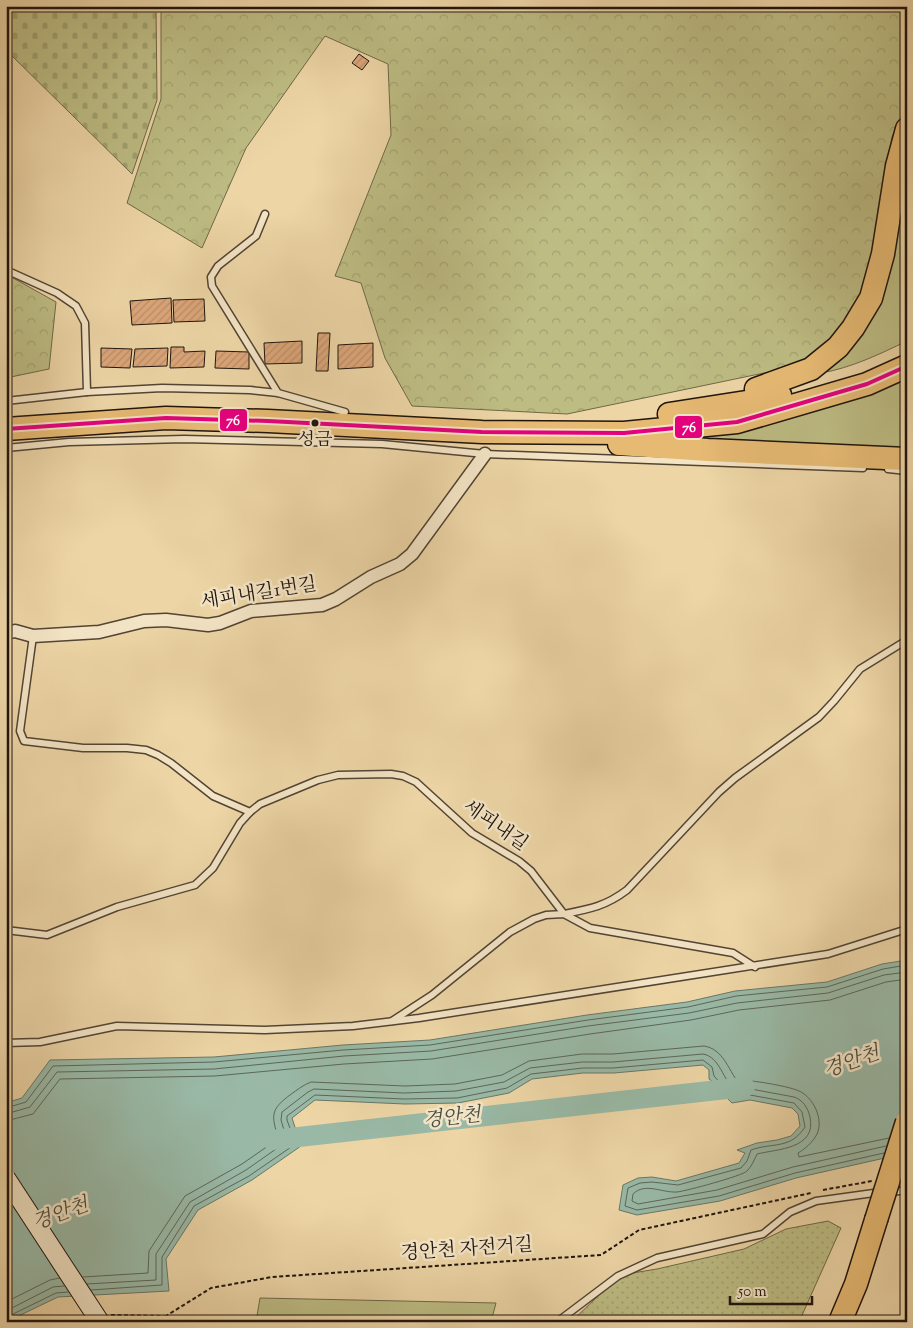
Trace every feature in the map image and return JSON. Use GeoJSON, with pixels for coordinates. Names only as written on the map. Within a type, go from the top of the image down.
{"type":"FeatureCollection","features":[{"type":"Feature","properties":{"kind":"highway"},"geometry":{"type":"LineString","coordinates":[[694,411],[788,379],[810,369],[838,347],[853,328],[871,298],[882,254],[897,166],[907,129]]}},
{"type":"Feature","properties":{"kind":"highway"},"geometry":{"type":"LineString","coordinates":[[6,417],[122,407],[195,405],[524,422],[603,421],[694,411],[800,391],[859,372],[907,353]]}},
{"type":"Feature","properties":{"kind":"highway"},"geometry":{"type":"LineString","coordinates":[[6,429],[166,418],[268,421],[482,432],[624,434],[737,422],[867,384],[907,366]]}},
{"type":"Feature","properties":{"kind":"highway"},"geometry":{"type":"LineString","coordinates":[[529,432],[634,446],[907,459]]}},
{"type":"Feature","properties":{"kind":"highway"},"geometry":{"type":"LineString","coordinates":[[840,1322],[856,1284],[907,1122]]}},
{"type":"Feature","properties":{"kind":"street","name":"세피내길1번길"},"geometry":{"type":"LineString","coordinates":[[6,633],[15,631],[33,636],[99,632],[144,621],[166,620],[208,625],[220,623],[251,612],[322,605],[336,599],[371,577],[400,564],[412,554],[485,454]]}},
{"type":"Feature","properties":{"kind":"street"},"geometry":{"type":"LineString","coordinates":[[6,1178],[99,1318]]}},
{"type":"Feature","properties":{"kind":"lane"},"geometry":{"type":"LineString","coordinates":[[265,214],[256,236],[218,266],[211,277],[212,286],[278,393]]}},
{"type":"Feature","properties":{"kind":"lane"},"geometry":{"type":"LineString","coordinates":[[6,270],[57,293],[76,306],[85,323],[87,392]]}},
{"type":"Feature","properties":{"kind":"lane"},"geometry":{"type":"LineString","coordinates":[[6,401],[87,392],[162,388],[250,390],[278,393],[345,412]]}},
{"type":"Feature","properties":{"kind":"lane"},"geometry":{"type":"LineString","coordinates":[[6,448],[69,442],[184,439],[382,444],[485,454],[871,468]]}},
{"type":"Feature","properties":{"kind":"lane"},"geometry":{"type":"LineString","coordinates":[[880,469],[907,471]]}},
{"type":"Feature","properties":{"kind":"lane"},"geometry":{"type":"LineString","coordinates":[[33,636],[20,731],[24,741],[83,748],[146,750],[171,763],[213,796],[250,812]]}},
{"type":"Feature","properties":{"kind":"lane"},"geometry":{"type":"LineString","coordinates":[[391,1021],[432,995],[510,932],[534,919],[546,915],[564,914],[598,907],[614,900],[627,890],[724,787],[819,717],[860,669],[907,640]]}},
{"type":"Feature","properties":{"kind":"lane","name":"세피내길"},"geometry":{"type":"LineString","coordinates":[[6,930],[47,935],[117,907],[195,885],[213,868],[229,840],[250,812],[260,804],[318,780],[338,776],[391,774],[403,776],[416,782],[472,833],[519,861],[531,871],[564,914]]}},
{"type":"Feature","properties":{"kind":"lane"},"geometry":{"type":"LineString","coordinates":[[564,914],[590,928],[733,953],[755,967]]}},
{"type":"Feature","properties":{"kind":"lane"},"geometry":{"type":"LineString","coordinates":[[6,1044],[40,1042],[117,1026],[265,1030],[353,1026],[755,967],[828,954],[907,929]]}},
{"type":"Feature","properties":{"kind":"lane"},"geometry":{"type":"LineString","coordinates":[[557,1322],[618,1276],[657,1258],[763,1234],[790,1212],[816,1201],[859,1194],[907,1190]]}},
{"type":"Feature","properties":{"kind":"path"},"geometry":{"type":"LineString","coordinates":[[821,1191],[869,1180]]}},
{"type":"Feature","properties":{"kind":"path","name":"경안천 자전거길"},"geometry":{"type":"LineString","coordinates":[[152,1322],[166,1316],[211,1288],[272,1277],[601,1255],[639,1230],[811,1193]]}},
{"type":"Feature","properties":{"kind":"path"},"geometry":{"type":"LineString","coordinates":[[64,1322],[99,1318],[166,1316]]}},
{"type":"Feature","properties":{"kind":"green space"},"geometry":{"type":"Polygon","coordinates":[[[6,6],[156,6],[157,100],[132,174],[6,50],[6,6]]]}},
{"type":"Feature","properties":{"kind":"green space"},"geometry":{"type":"Polygon","coordinates":[[[161,6],[907,6],[907,105],[892,137],[878,229],[864,292],[823,353],[788,368],[567,414],[412,406],[385,358],[361,283],[335,276],[391,135],[388,64],[325,36],[246,148],[202,248],[127,203],[161,99],[161,6]]]}},
{"type":"Feature","properties":{"kind":"green space"},"geometry":{"type":"Polygon","coordinates":[[[907,157],[907,341],[876,356],[821,373],[907,157]]]}},
{"type":"Feature","properties":{"kind":"green space"},"geometry":{"type":"Polygon","coordinates":[[[6,274],[56,302],[49,369],[6,378],[6,274]]]}},
{"type":"Feature","properties":{"kind":"green space"},"geometry":{"type":"Polygon","coordinates":[[[907,375],[907,453],[675,440],[907,375]]]}},
{"type":"Feature","properties":{"kind":"green space"},"geometry":{"type":"Polygon","coordinates":[[[828,1221],[841,1228],[799,1322],[571,1322],[620,1275],[657,1269],[744,1249],[786,1229],[828,1221]]]}},
{"type":"Feature","properties":{"kind":"green space"},"geometry":{"type":"Polygon","coordinates":[[[260,1298],[496,1303],[491,1322],[256,1322],[260,1298]]]}},
{"type":"Feature","properties":{"kind":"water"},"geometry":{"type":"Polygon","coordinates":[[[907,960],[907,1153],[796,1178],[720,1201],[637,1215],[619,1210],[623,1185],[638,1178],[652,1177],[676,1181],[739,1163],[745,1153],[737,1150],[757,1143],[791,1136],[800,1126],[798,1114],[792,1108],[750,1100],[732,1103],[709,1079],[709,1070],[703,1065],[614,1073],[583,1073],[532,1079],[509,1093],[458,1103],[405,1104],[315,1100],[292,1118],[301,1146],[252,1180],[198,1210],[166,1259],[169,1291],[58,1297],[6,1322],[6,1103],[22,1098],[50,1060],[214,1057],[343,1045],[430,1040],[587,1015],[687,1002],[735,991],[827,982],[882,964],[907,960]]]}},
{"type":"Feature","properties":{"kind":"building"},"geometry":{"type":"Polygon","coordinates":[[[359,54],[369,61],[362,70],[352,63],[359,54]]]}},
{"type":"Feature","properties":{"kind":"building"},"geometry":{"type":"Polygon","coordinates":[[[171,298],[172,323],[132,325],[130,301],[171,298]]]}},
{"type":"Feature","properties":{"kind":"building"},"geometry":{"type":"Polygon","coordinates":[[[204,299],[205,321],[174,322],[173,300],[204,299]]]}},
{"type":"Feature","properties":{"kind":"building"},"geometry":{"type":"Polygon","coordinates":[[[318,333],[330,333],[328,371],[316,371],[318,333]]]}},
{"type":"Feature","properties":{"kind":"building"},"geometry":{"type":"Polygon","coordinates":[[[302,341],[302,363],[265,364],[264,343],[302,341]]]}},
{"type":"Feature","properties":{"kind":"building"},"geometry":{"type":"Polygon","coordinates":[[[373,343],[373,367],[338,369],[338,345],[373,343]]]}},
{"type":"Feature","properties":{"kind":"building"},"geometry":{"type":"Polygon","coordinates":[[[171,347],[184,347],[184,352],[205,351],[204,367],[170,368],[171,347]]]}},
{"type":"Feature","properties":{"kind":"building"},"geometry":{"type":"Polygon","coordinates":[[[101,348],[132,349],[130,368],[101,367],[101,348]]]}},
{"type":"Feature","properties":{"kind":"building"},"geometry":{"type":"Polygon","coordinates":[[[168,348],[167,366],[133,367],[135,349],[168,348]]]}},
{"type":"Feature","properties":{"kind":"building"},"geometry":{"type":"Polygon","coordinates":[[[216,351],[249,352],[249,369],[215,368],[216,351]]]}},
{"type":"Feature","properties":{"kind":"waterway","name":"경안천"},"geometry":{"type":"LineString","coordinates":[[272,1140],[745,1087]]}},
{"type":"Feature","properties":{"kind":"transit line","name":"76"},"geometry":{"type":"LineString","coordinates":[[6,429],[166,418],[268,421],[482,432],[624,433],[737,422],[867,384],[907,366]]}},
{"type":"Feature","properties":{"kind":"place","name":"성금"},"geometry":{"type":"Point","coordinates":[315,423]}}]}
